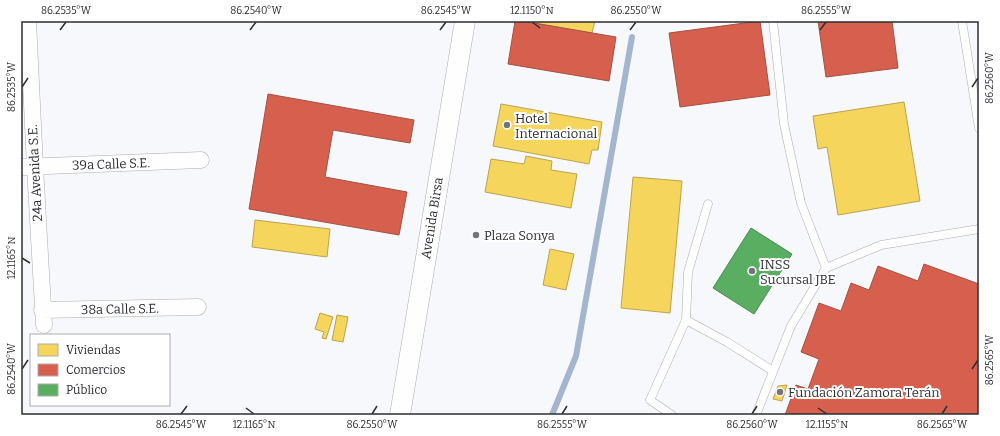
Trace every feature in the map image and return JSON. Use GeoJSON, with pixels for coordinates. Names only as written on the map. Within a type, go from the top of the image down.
{"type":"FeatureCollection","features":[{"type":"Feature","properties":{"kind":"street","name":"24a Avenida S.E."},"geometry":{"type":"LineString","coordinates":[[28,21],[28,167],[43,318]]}},
{"type":"Feature","properties":{"kind":"street","name":"Avenida Birsa"},"geometry":{"type":"LineString","coordinates":[[400,415],[465,21]]}},
{"type":"Feature","properties":{"kind":"street","name":"39a Calle S.E."},"geometry":{"type":"LineString","coordinates":[[28,167],[201,160]]}},
{"type":"Feature","properties":{"kind":"street","name":"38a Calle S.E."},"geometry":{"type":"LineString","coordinates":[[43,318],[198,307]]}},
{"type":"Feature","properties":{"kind":"lane"},"geometry":{"type":"LineString","coordinates":[[773,21],[784,124],[801,203],[826,268]]}},
{"type":"Feature","properties":{"kind":"lane"},"geometry":{"type":"LineString","coordinates":[[962,21],[979,128]]}},
{"type":"Feature","properties":{"kind":"lane"},"geometry":{"type":"LineString","coordinates":[[672,415],[650,400],[686,320],[688,272],[708,204]]}},
{"type":"Feature","properties":{"kind":"lane"},"geometry":{"type":"LineString","coordinates":[[756,415],[791,326],[826,268],[881,244],[979,229]]}},
{"type":"Feature","properties":{"kind":"lane"},"geometry":{"type":"LineString","coordinates":[[686,320],[727,342],[773,371]]}},
{"type":"Feature","properties":{"kind":"building: Viviendas"},"geometry":{"type":"Polygon","coordinates":[[[522,21],[595,21],[592,33],[522,21]]]}},
{"type":"Feature","properties":{"kind":"building: Viviendas"},"geometry":{"type":"Polygon","coordinates":[[[904,102],[920,201],[838,215],[827,147],[818,149],[813,116],[904,102]]]}},
{"type":"Feature","properties":{"kind":"building: Viviendas"},"geometry":{"type":"Polygon","coordinates":[[[501,104],[602,122],[598,150],[592,150],[589,164],[493,146],[501,104]]]}},
{"type":"Feature","properties":{"kind":"building: Viviendas"},"geometry":{"type":"Polygon","coordinates":[[[526,156],[552,161],[551,170],[577,174],[571,208],[485,192],[491,159],[524,164],[526,156]]]}},
{"type":"Feature","properties":{"kind":"building: Viviendas"},"geometry":{"type":"Polygon","coordinates":[[[633,177],[682,181],[670,313],[621,308],[633,177]]]}},
{"type":"Feature","properties":{"kind":"building: Viviendas"},"geometry":{"type":"Polygon","coordinates":[[[255,220],[330,229],[327,257],[252,247],[255,220]]]}},
{"type":"Feature","properties":{"kind":"building: Viviendas"},"geometry":{"type":"Polygon","coordinates":[[[550,249],[574,254],[566,290],[543,285],[550,249]]]}},
{"type":"Feature","properties":{"kind":"building: Viviendas"},"geometry":{"type":"Polygon","coordinates":[[[320,313],[333,317],[326,339],[322,338],[324,332],[315,329],[320,313]]]}},
{"type":"Feature","properties":{"kind":"building: Viviendas"},"geometry":{"type":"Polygon","coordinates":[[[337,315],[348,317],[343,342],[332,340],[337,315]]]}},
{"type":"Feature","properties":{"kind":"building: Viviendas","name":"Fundación Zamora Terán"},"geometry":{"type":"Polygon","coordinates":[[[787,385],[782,401],[773,399],[778,386],[787,385]]]}},
{"type":"Feature","properties":{"kind":"building: Comercios"},"geometry":{"type":"Polygon","coordinates":[[[515,21],[616,37],[609,81],[508,64],[515,21]]]}},
{"type":"Feature","properties":{"kind":"building: Comercios"},"geometry":{"type":"Polygon","coordinates":[[[760,21],[770,95],[680,107],[669,33],[760,21]]]}},
{"type":"Feature","properties":{"kind":"building: Comercios"},"geometry":{"type":"Polygon","coordinates":[[[818,21],[892,21],[898,68],[826,77],[818,21]]]}},
{"type":"Feature","properties":{"kind":"building: Comercios"},"geometry":{"type":"Polygon","coordinates":[[[268,94],[414,120],[410,143],[333,130],[325,177],[407,192],[399,235],[249,209],[268,94]]]}},
{"type":"Feature","properties":{"kind":"building: Comercios"},"geometry":{"type":"Polygon","coordinates":[[[924,264],[979,284],[979,415],[785,415],[796,385],[808,389],[819,359],[801,352],[819,303],[841,311],[851,283],[869,290],[878,266],[918,281],[924,264]]]}},
{"type":"Feature","properties":{"kind":"building: Público","name":"INSS Sucursal JBE"},"geometry":{"type":"Polygon","coordinates":[[[751,228],[792,254],[754,314],[713,288],[751,228]]]}},
{"type":"Feature","properties":{"kind":"waterway"},"geometry":{"type":"LineString","coordinates":[[552,415],[576,356],[632,37]]}},
{"type":"Feature","properties":{"kind":"place","name":"Hotel Internacional"},"geometry":{"type":"Point","coordinates":[507,125]}},
{"type":"Feature","properties":{"kind":"place","name":"Plaza Sonya"},"geometry":{"type":"Point","coordinates":[476,235]}},
{"type":"Feature","properties":{"kind":"place","name":"INSS Sucursal JBE"},"geometry":{"type":"Point","coordinates":[752,271]}},
{"type":"Feature","properties":{"kind":"place","name":"Fundación Zamora Terán"},"geometry":{"type":"Point","coordinates":[780,392]}}]}
